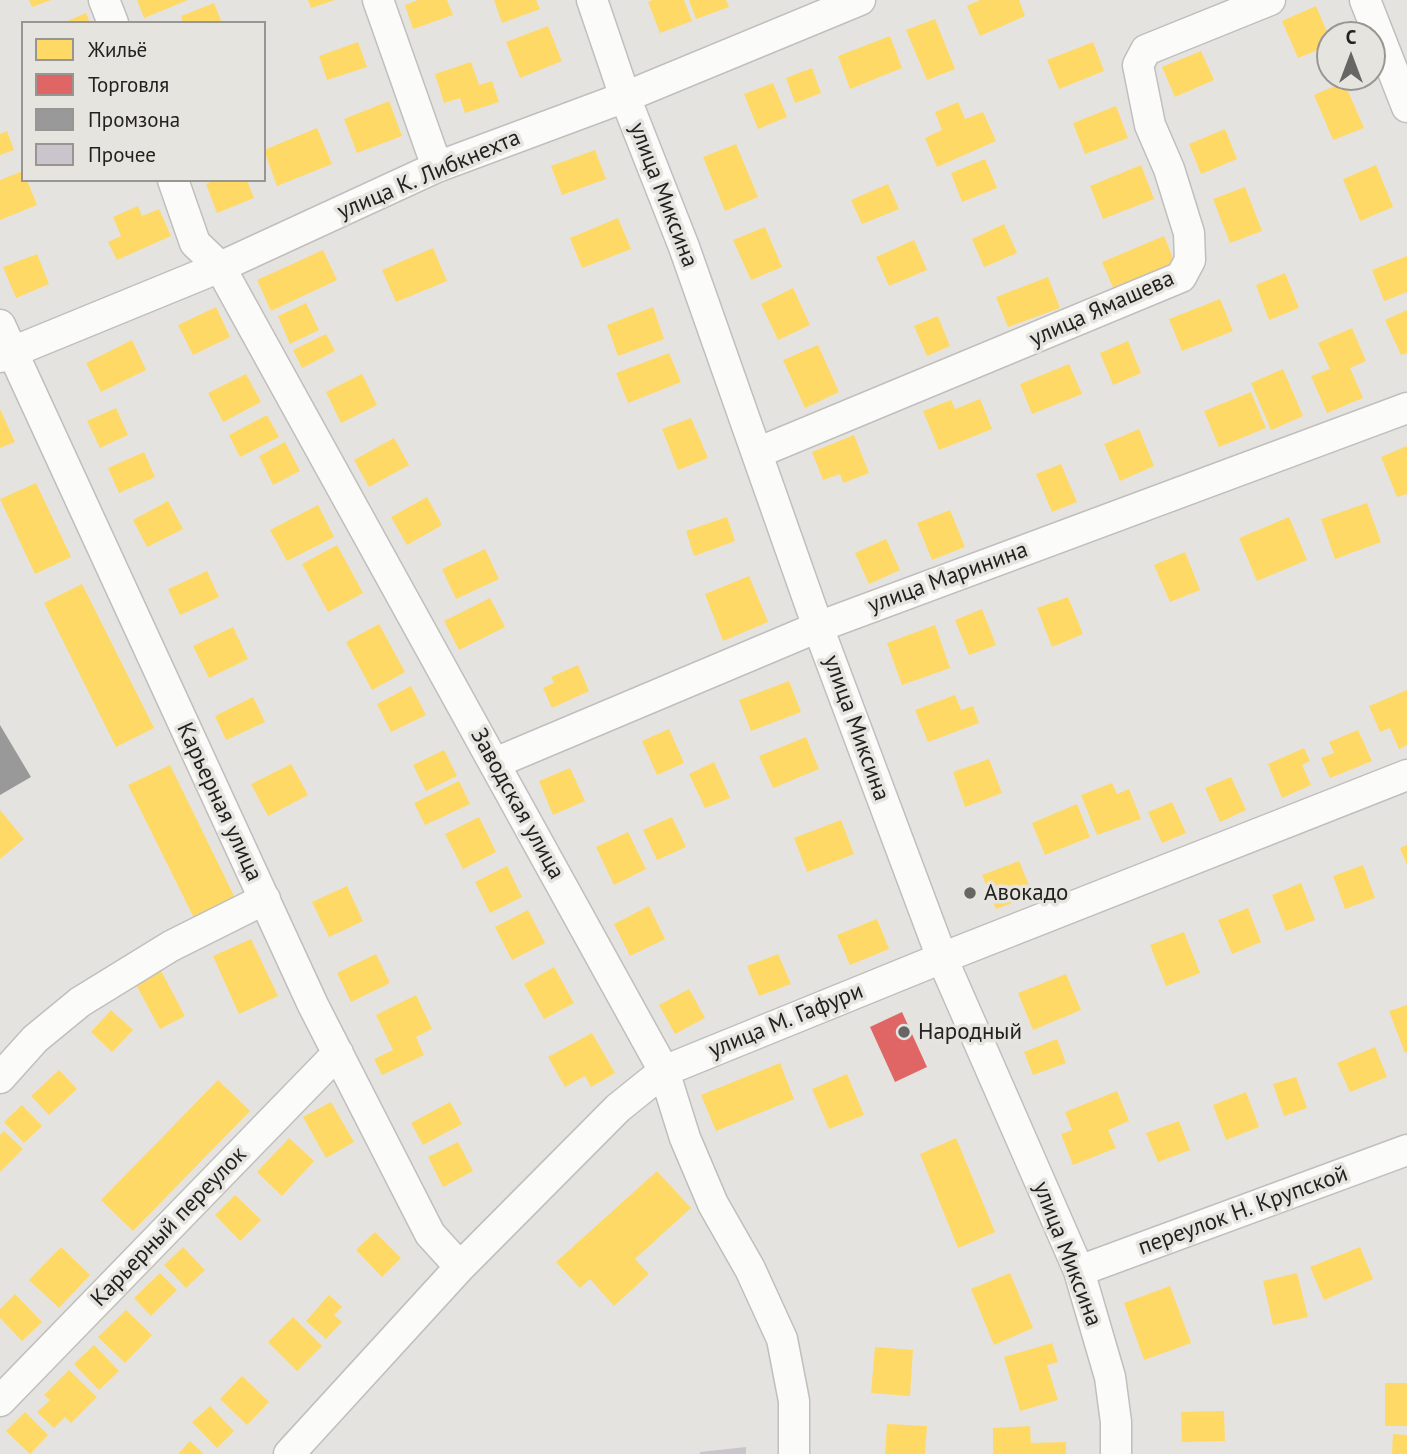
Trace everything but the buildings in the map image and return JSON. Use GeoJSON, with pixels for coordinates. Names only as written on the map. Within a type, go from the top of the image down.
{"type":"FeatureCollection","features":[{"type":"Feature","properties":{"kind":"street"},"geometry":{"type":"LineString","coordinates":[[104,0],[112,21]]}},
{"type":"Feature","properties":{"kind":"street"},"geometry":{"type":"LineString","coordinates":[[378,0],[437,167]]}},
{"type":"Feature","properties":{"kind":"street","name":"улица Миксина"},"geometry":{"type":"LineString","coordinates":[[592,0],[625,97],[684,247],[818,627],[942,958],[1079,1271],[1110,1377],[1116,1422],[1116,1454]]}},
{"type":"Feature","properties":{"kind":"street","name":"улица К. Либкнехта"},"geometry":{"type":"LineString","coordinates":[[6,355],[220,267],[437,167],[625,97],[860,0]]}},
{"type":"Feature","properties":{"kind":"street","name":"улица Ямашева"},"geometry":{"type":"LineString","coordinates":[[758,453],[1181,277],[1190,260],[1189,233],[1169,169],[1150,125],[1138,65],[1146,50],[1269,0]]}},
{"type":"Feature","properties":{"kind":"street"},"geometry":{"type":"LineString","coordinates":[[1365,0],[1407,107]]}},
{"type":"Feature","properties":{"kind":"street","name":"Заводская улица"},"geometry":{"type":"LineString","coordinates":[[174,182],[195,243],[220,267],[664,1071],[685,1138],[713,1204],[750,1269],[782,1339],[794,1401],[794,1454]]}},
{"type":"Feature","properties":{"kind":"street","name":"Карьерная улица"},"geometry":{"type":"LineString","coordinates":[[0,325],[6,355],[313,1005],[430,1234],[460,1266]]}},
{"type":"Feature","properties":{"kind":"street","name":"улица Маринина"},"geometry":{"type":"LineString","coordinates":[[495,763],[818,627],[1407,408]]}},
{"type":"Feature","properties":{"kind":"street","name":"улица М. Гафури"},"geometry":{"type":"LineString","coordinates":[[289,1454],[460,1266],[618,1108],[664,1071],[1407,775]]}},
{"type":"Feature","properties":{"kind":"street"},"geometry":{"type":"LineString","coordinates":[[0,1078],[35,1039],[80,1002],[171,946],[265,899]]}},
{"type":"Feature","properties":{"kind":"street","name":"Карьерный переулок"},"geometry":{"type":"LineString","coordinates":[[0,1401],[338,1053]]}},
{"type":"Feature","properties":{"kind":"street","name":"переулок Н. Крупской"},"geometry":{"type":"LineString","coordinates":[[1079,1271],[1407,1150]]}},
{"type":"Feature","properties":{"kind":"place","name":"Авокадо"},"geometry":{"type":"Point","coordinates":[970,893]}},
{"type":"Feature","properties":{"kind":"place","name":"Народный"},"geometry":{"type":"Point","coordinates":[904,1032]}}]}
